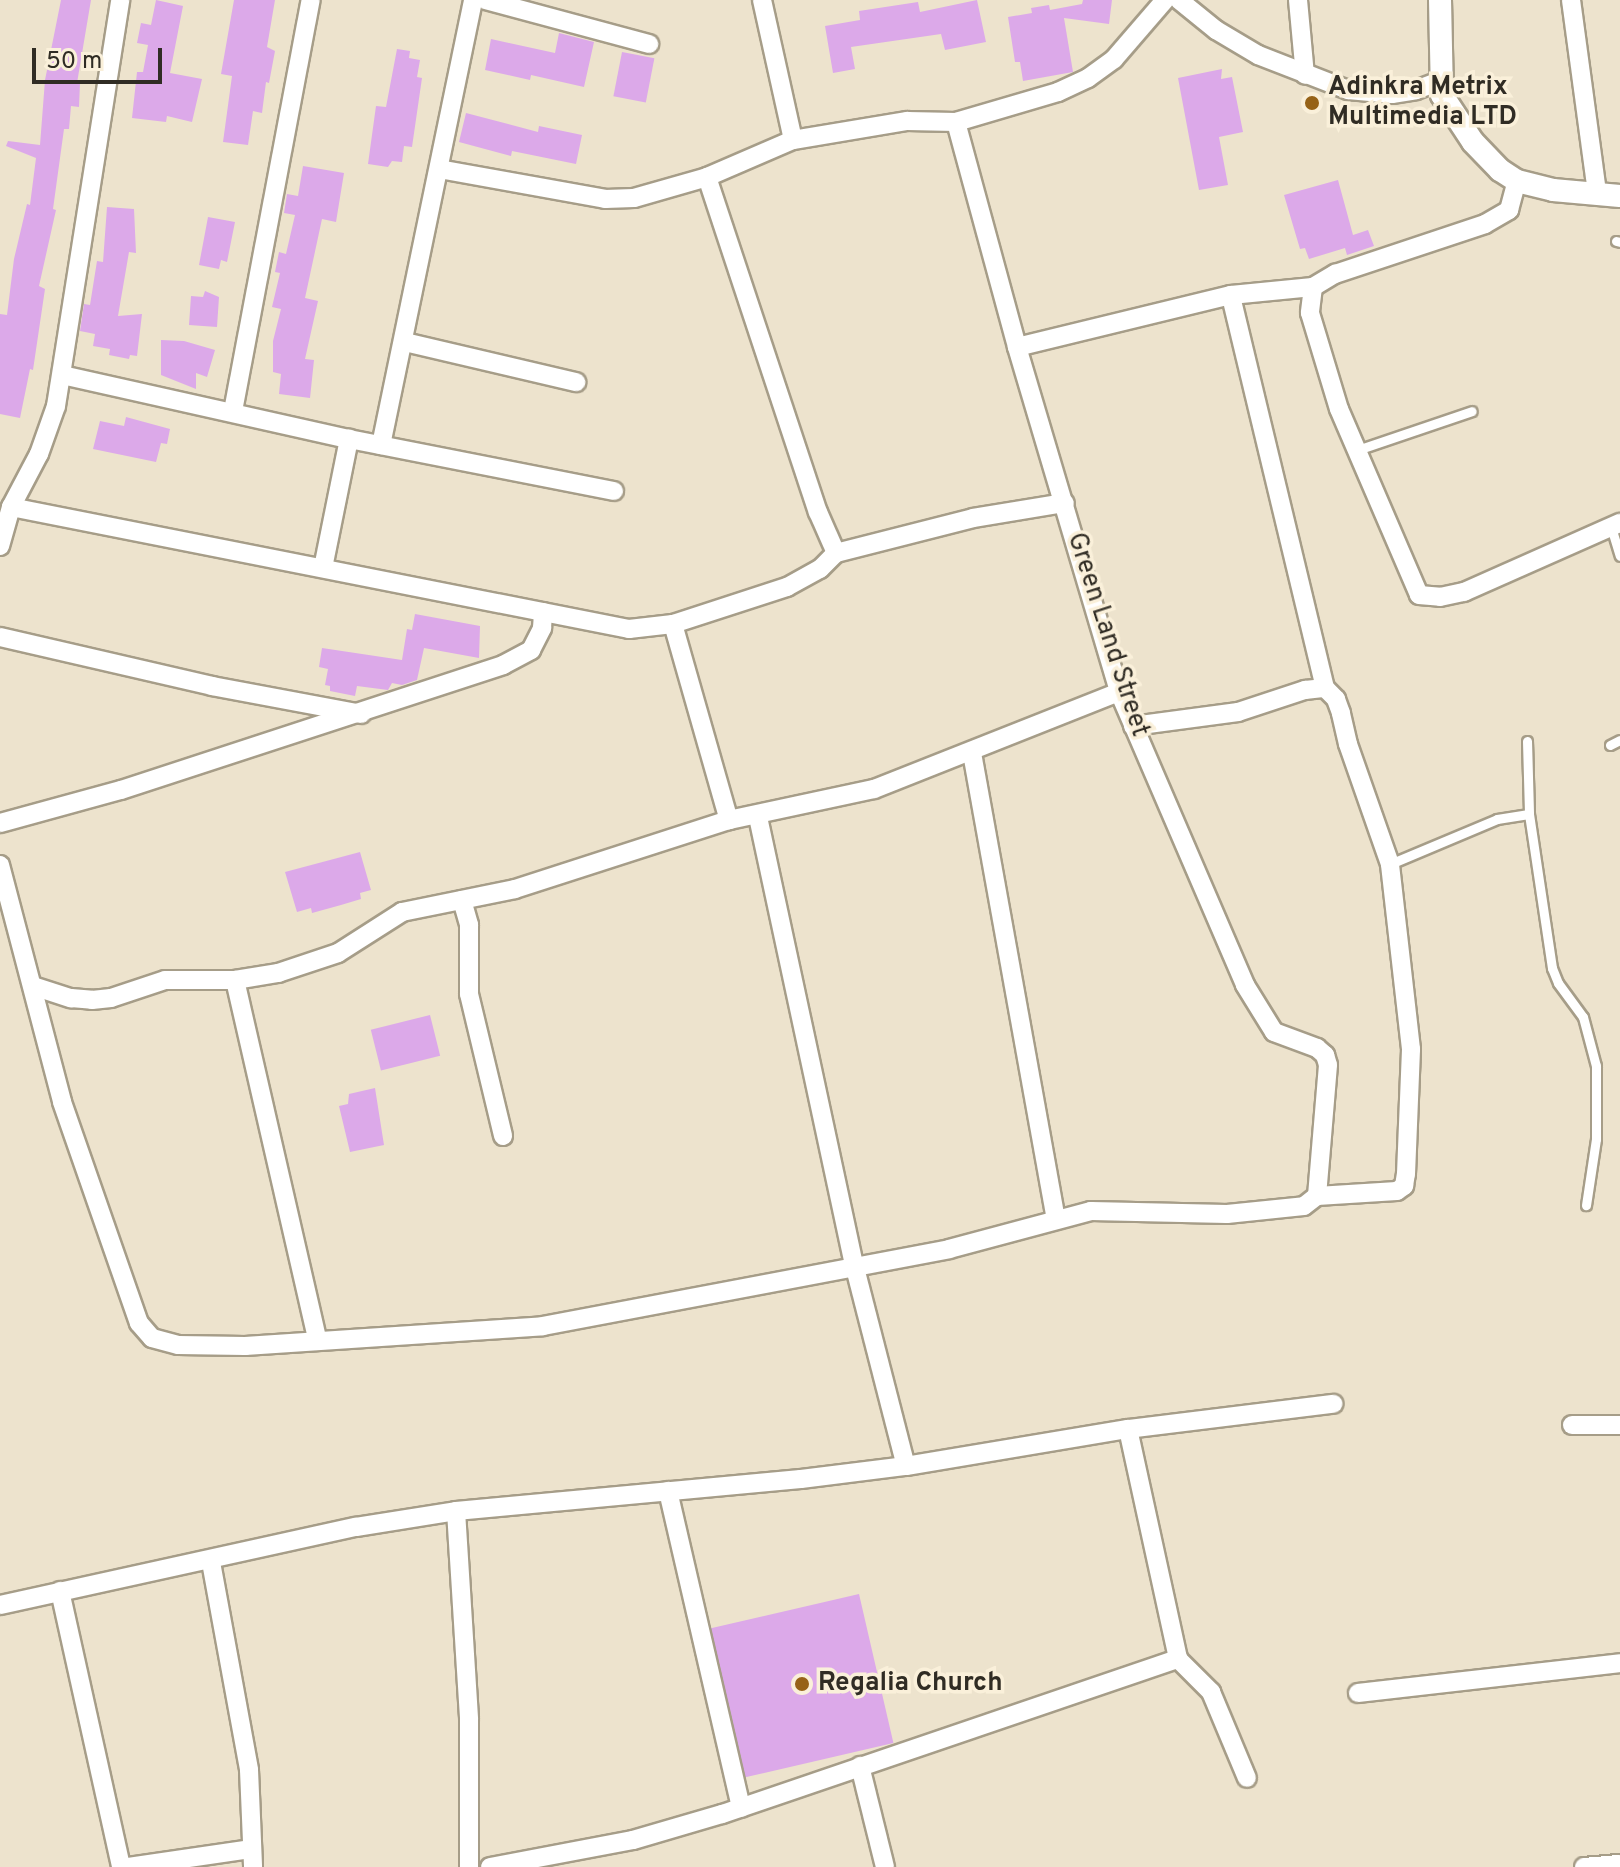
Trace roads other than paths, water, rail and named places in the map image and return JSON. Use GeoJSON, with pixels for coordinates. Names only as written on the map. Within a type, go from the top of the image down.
{"type":"FeatureCollection","features":[{"type":"Feature","properties":{"kind":"street"},"geometry":{"type":"LineString","coordinates":[[0,544],[11,507],[39,454],[56,406],[120,0]]}},
{"type":"Feature","properties":{"kind":"street"},"geometry":{"type":"LineString","coordinates":[[233,411],[311,0]]}},
{"type":"Feature","properties":{"kind":"street"},"geometry":{"type":"LineString","coordinates":[[381,445],[405,342],[473,0]]}},
{"type":"Feature","properties":{"kind":"street"},"geometry":{"type":"LineString","coordinates":[[485,0],[649,44]]}},
{"type":"Feature","properties":{"kind":"street"},"geometry":{"type":"LineString","coordinates":[[762,0],[793,140]]}},
{"type":"Feature","properties":{"kind":"street"},"geometry":{"type":"LineString","coordinates":[[439,169],[605,199],[634,198],[707,177],[793,140],[907,121],[956,122],[1058,92],[1088,78],[1114,59],[1165,0]]}},
{"type":"Feature","properties":{"kind":"street"},"geometry":{"type":"LineString","coordinates":[[1179,0],[1216,30],[1258,55],[1348,90],[1392,94],[1416,90],[1439,81]]}},
{"type":"Feature","properties":{"kind":"street"},"geometry":{"type":"LineString","coordinates":[[1298,0],[1305,75]]}},
{"type":"Feature","properties":{"kind":"street"},"geometry":{"type":"LineString","coordinates":[[1440,0],[1439,81],[1442,95],[1473,142],[1500,170],[1517,181],[1553,190],[1620,196]]}},
{"type":"Feature","properties":{"kind":"street"},"geometry":{"type":"LineString","coordinates":[[1571,0],[1597,192]]}},
{"type":"Feature","properties":{"kind":"street","name":"Green Land Street"},"geometry":{"type":"LineString","coordinates":[[956,122],[1017,347],[1119,692],[1245,985],[1269,1025],[1281,1036],[1317,1048],[1325,1055],[1328,1065],[1317,1196]]}},
{"type":"Feature","properties":{"kind":"street"},"geometry":{"type":"LineString","coordinates":[[707,177],[818,512],[836,553]]}},
{"type":"Feature","properties":{"kind":"street"},"geometry":{"type":"LineString","coordinates":[[1017,347],[1231,295],[1313,287],[1335,274],[1485,224],[1509,210],[1517,181]]}},
{"type":"Feature","properties":{"kind":"street"},"geometry":{"type":"LineString","coordinates":[[1313,287],[1310,313],[1339,409],[1419,595],[1440,597],[1464,592],[1616,525]]}},
{"type":"Feature","properties":{"kind":"street"},"geometry":{"type":"LineString","coordinates":[[0,865],[62,1102],[139,1323],[152,1338],[178,1345],[245,1346],[543,1326],[671,1304],[762,1282],[949,1249],[1056,1220],[1113,1209],[1227,1214],[1304,1206],[1317,1196],[1391,1193],[1404,1186],[1406,1174],[1411,1049],[1408,1001],[1390,864],[1348,744],[1336,699],[1325,688],[1231,295]]}},
{"type":"Feature","properties":{"kind":"street"},"geometry":{"type":"LineString","coordinates":[[405,342],[576,382]]}},
{"type":"Feature","properties":{"kind":"street"},"geometry":{"type":"LineString","coordinates":[[62,375],[349,439],[614,491]]}},
{"type":"Feature","properties":{"kind":"street"},"geometry":{"type":"LineString","coordinates":[[323,568],[349,439]]}},
{"type":"Feature","properties":{"kind":"street"},"geometry":{"type":"LineString","coordinates":[[11,507],[629,629],[673,624],[787,587],[820,569],[836,553],[973,518],[1065,503]]}},
{"type":"Feature","properties":{"kind":"street"},"geometry":{"type":"LineString","coordinates":[[0,823],[121,790],[363,714],[503,665],[531,650],[542,628],[543,612]]}},
{"type":"Feature","properties":{"kind":"street"},"geometry":{"type":"LineString","coordinates":[[673,624],[729,820]]}},
{"type":"Feature","properties":{"kind":"street"},"geometry":{"type":"LineString","coordinates":[[0,637],[212,686],[363,714]]}},
{"type":"Feature","properties":{"kind":"street"},"geometry":{"type":"LineString","coordinates":[[1133,726],[1238,712],[1305,690],[1325,688]]}},
{"type":"Feature","properties":{"kind":"street"},"geometry":{"type":"LineString","coordinates":[[33,986],[71,998],[92,1000],[111,998],[165,980],[235,980],[278,973],[338,953],[402,912],[556,877],[729,820],[758,817],[874,789],[972,753],[1119,692]]}},
{"type":"Feature","properties":{"kind":"street"},"geometry":{"type":"LineString","coordinates":[[972,753],[1056,1220]]}},
{"type":"Feature","properties":{"kind":"street"},"geometry":{"type":"LineString","coordinates":[[758,817],[855,1268],[906,1466]]}},
{"type":"Feature","properties":{"kind":"street"},"geometry":{"type":"LineString","coordinates":[[462,900],[469,925],[469,994],[503,1136]]}},
{"type":"Feature","properties":{"kind":"street"},"geometry":{"type":"LineString","coordinates":[[235,980],[318,1341]]}},
{"type":"Feature","properties":{"kind":"street"},"geometry":{"type":"LineString","coordinates":[[0,1605],[211,1562],[356,1527],[456,1511],[906,1466],[1128,1429],[1333,1404]]}},
{"type":"Feature","properties":{"kind":"street"},"geometry":{"type":"LineString","coordinates":[[1572,1425],[1620,1425]]}},
{"type":"Feature","properties":{"kind":"street"},"geometry":{"type":"LineString","coordinates":[[1128,1429],[1178,1659],[1211,1692],[1247,1778]]}},
{"type":"Feature","properties":{"kind":"street"},"geometry":{"type":"LineString","coordinates":[[668,1491],[741,1808]]}},
{"type":"Feature","properties":{"kind":"street"},"geometry":{"type":"LineString","coordinates":[[456,1511],[469,1720],[469,1867]]}},
{"type":"Feature","properties":{"kind":"street"},"geometry":{"type":"LineString","coordinates":[[60,1591],[124,1867],[252,1858],[249,1770],[211,1562]]}},
{"type":"Feature","properties":{"kind":"street"},"geometry":{"type":"LineString","coordinates":[[490,1867],[633,1840],[741,1808],[1178,1659]]}},
{"type":"Feature","properties":{"kind":"street"},"geometry":{"type":"LineString","coordinates":[[1358,1693],[1620,1663]]}},
{"type":"Feature","properties":{"kind":"street"},"geometry":{"type":"LineString","coordinates":[[860,1766],[885,1867]]}},
{"type":"Feature","properties":{"kind":"street"},"geometry":{"type":"LineString","coordinates":[[1584,1867],[1620,1864]]}},
{"type":"Feature","properties":{"kind":"lane"},"geometry":{"type":"LineString","coordinates":[[1357,450],[1472,411]]}},
{"type":"Feature","properties":{"kind":"lane"},"geometry":{"type":"LineString","coordinates":[[1616,525],[1620,556]]}},
{"type":"Feature","properties":{"kind":"lane"},"geometry":{"type":"LineString","coordinates":[[1610,745],[1620,740]]}},
{"type":"Feature","properties":{"kind":"lane"},"geometry":{"type":"LineString","coordinates":[[1527,741],[1529,814],[1552,968],[1558,983],[1583,1017],[1596,1066],[1596,1139],[1586,1205]]}},
{"type":"Feature","properties":{"kind":"lane"},"geometry":{"type":"LineString","coordinates":[[1390,864],[1497,819],[1529,814]]}},
{"type":"Feature","properties":{"kind":"place","name":"Adinkra Metrix Multimedia LTD"},"geometry":{"type":"Point","coordinates":[1312,103]}},
{"type":"Feature","properties":{"kind":"place","name":"Regalia Church"},"geometry":{"type":"Point","coordinates":[802,1684]}}]}
